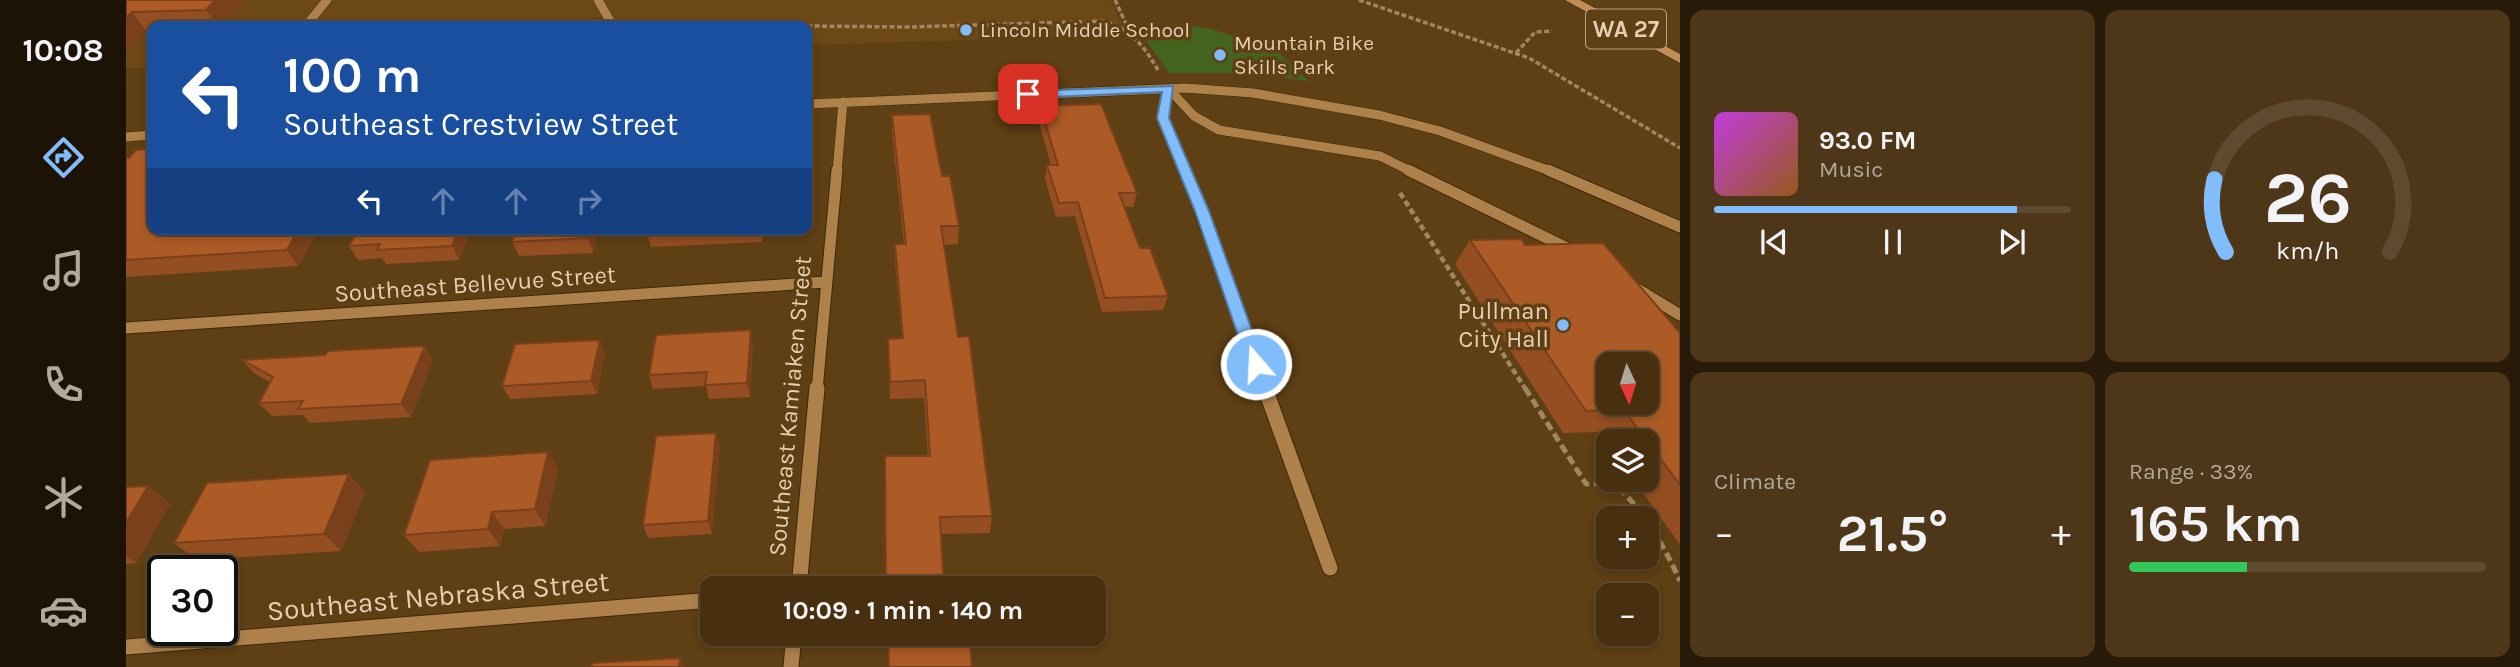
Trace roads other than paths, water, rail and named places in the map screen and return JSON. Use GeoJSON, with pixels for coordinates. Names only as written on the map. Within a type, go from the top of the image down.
{"type":"FeatureCollection","features":[{"type":"Feature","properties":{"kind":"main road","name":"WA 27"},"geometry":{"type":"LineString","coordinates":[[1571,0],[1680,59]]}},
{"type":"Feature","properties":{"kind":"street"},"geometry":{"type":"LineString","coordinates":[[310,21],[327,0]]}},
{"type":"Feature","properties":{"kind":"street"},"geometry":{"type":"LineString","coordinates":[[598,0],[610,21]]}},
{"type":"Feature","properties":{"kind":"street"},"geometry":{"type":"LineString","coordinates":[[1169,89],[1194,116],[1219,130],[1380,156],[1584,256]]}},
{"type":"Feature","properties":{"kind":"street"},"geometry":{"type":"LineString","coordinates":[[1169,89],[1163,118],[1202,211],[1330,568]]}},
{"type":"Feature","properties":{"kind":"street"},"geometry":{"type":"LineString","coordinates":[[812,104],[1169,89],[1227,89],[1327,102],[1412,120],[1507,152],[1680,227]]}},
{"type":"Feature","properties":{"kind":"street","name":"Southeast Kamiaken Street"},"geometry":{"type":"LineString","coordinates":[[800,576],[843,102]]}},
{"type":"Feature","properties":{"kind":"street"},"geometry":{"type":"LineString","coordinates":[[126,137],[147,135]]}},
{"type":"Feature","properties":{"kind":"street","name":"Southeast Bellevue Street"},"geometry":{"type":"LineString","coordinates":[[126,328],[826,282]]}},
{"type":"Feature","properties":{"kind":"street"},"geometry":{"type":"LineString","coordinates":[[1627,282],[1680,315]]}},
{"type":"Feature","properties":{"kind":"street","name":"Southeast Nebraska Street"},"geometry":{"type":"LineString","coordinates":[[126,647],[700,601]]}},
{"type":"Feature","properties":{"kind":"street"},"geometry":{"type":"LineString","coordinates":[[791,667],[793,646]]}},
{"type":"Feature","properties":{"kind":"place","name":"Lincoln Middle School"},"geometry":{"type":"Point","coordinates":[966,30]}},
{"type":"Feature","properties":{"kind":"place","name":"Mountain Bike Skills Park"},"geometry":{"type":"Point","coordinates":[1220,55]}},
{"type":"Feature","properties":{"kind":"place","name":"Pullman City Hall"},"geometry":{"type":"Point","coordinates":[1563,325]}}]}
